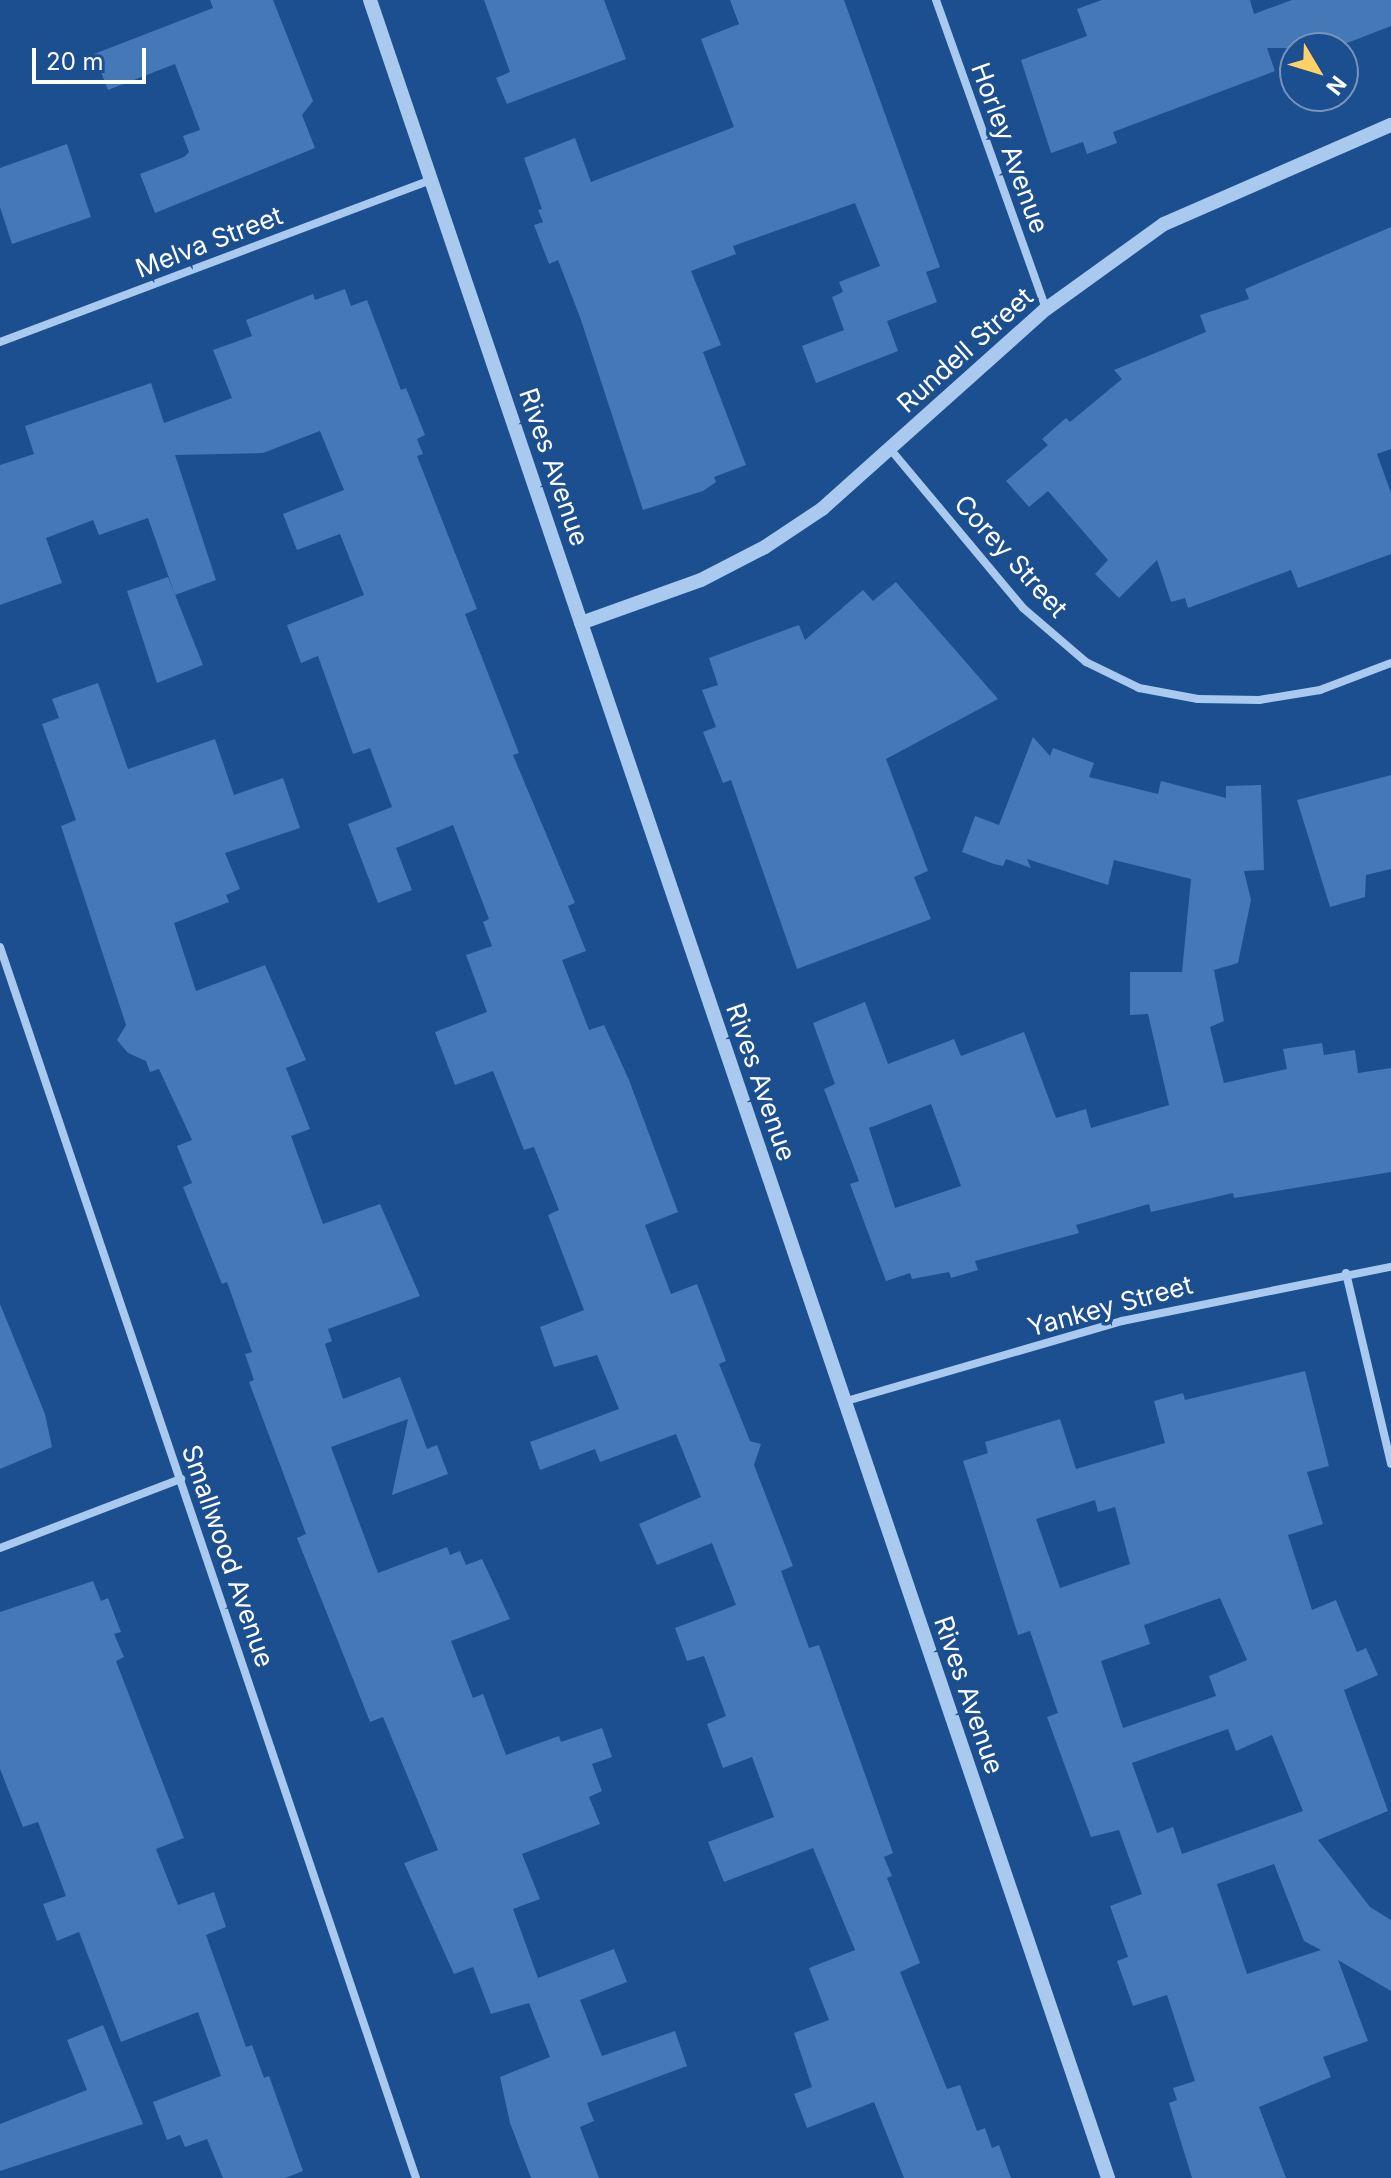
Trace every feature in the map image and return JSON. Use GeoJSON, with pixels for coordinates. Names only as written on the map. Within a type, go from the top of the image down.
{"type":"FeatureCollection","features":[{"type":"Feature","properties":{"kind":"street","name":"Rives Avenue"},"geometry":{"type":"LineString","coordinates":[[370,0],[1108,2178]]}},
{"type":"Feature","properties":{"kind":"street","name":"Horley Avenue"},"geometry":{"type":"LineString","coordinates":[[936,0],[1046,309]]}},
{"type":"Feature","properties":{"kind":"street","name":"Rundell Street"},"geometry":{"type":"LineString","coordinates":[[581,623],[701,580],[765,547],[822,509],[1046,309],[1164,224],[1231,191],[1391,125]]}},
{"type":"Feature","properties":{"kind":"street","name":"Melva Street"},"geometry":{"type":"LineString","coordinates":[[0,342],[433,179]]}},
{"type":"Feature","properties":{"kind":"street","name":"Corey Street"},"geometry":{"type":"LineString","coordinates":[[891,450],[1023,608],[1086,662],[1139,688],[1198,699],[1259,700],[1320,690],[1391,663]]}},
{"type":"Feature","properties":{"kind":"street","name":"Smallwood Avenue"},"geometry":{"type":"LineString","coordinates":[[0,947],[416,2178]]}},
{"type":"Feature","properties":{"kind":"street","name":"Yankey Street"},"geometry":{"type":"LineString","coordinates":[[843,1402],[1122,1321],[1346,1273],[1391,1267]]}},
{"type":"Feature","properties":{"kind":"street"},"geometry":{"type":"LineString","coordinates":[[1346,1273],[1391,1464]]}},
{"type":"Feature","properties":{"kind":"street"},"geometry":{"type":"LineString","coordinates":[[0,1548],[181,1479]]}},
{"type":"Feature","properties":{"kind":"building"},"geometry":{"type":"Polygon","coordinates":[[[210,0],[273,0],[313,101],[302,115],[315,148],[155,213],[140,174],[184,157],[189,152],[183,136],[200,130],[175,64],[108,90],[94,54],[213,8],[210,0]]]}},
{"type":"Feature","properties":{"kind":"building"},"geometry":{"type":"Polygon","coordinates":[[[484,0],[604,0],[626,59],[507,104],[496,78],[510,72],[484,0]]]}},
{"type":"Feature","properties":{"kind":"building"},"geometry":{"type":"Polygon","coordinates":[[[730,0],[844,0],[940,267],[926,272],[937,302],[887,321],[898,351],[816,383],[802,346],[844,330],[832,297],[843,292],[839,282],[880,266],[855,203],[733,246],[736,254],[691,271],[721,345],[703,352],[746,465],[714,477],[716,482],[703,491],[643,510],[581,320],[558,260],[549,264],[534,225],[543,222],[538,210],[542,209],[524,158],[575,138],[591,182],[734,127],[701,39],[739,24],[730,0]]]}},
{"type":"Feature","properties":{"kind":"building"},"geometry":{"type":"Polygon","coordinates":[[[1102,0],[1250,0],[1254,14],[1292,0],[1391,0],[1391,26],[1359,38],[1359,32],[1279,32],[1279,48],[1267,48],[1275,71],[1113,132],[1117,143],[1087,154],[1083,142],[1051,153],[1021,60],[1087,36],[1077,9],[1102,0]]]}},
{"type":"Feature","properties":{"kind":"building"},"geometry":{"type":"Polygon","coordinates":[[[67,144],[91,217],[12,244],[0,207],[0,168],[67,144]]]}},
{"type":"Feature","properties":{"kind":"building"},"geometry":{"type":"Polygon","coordinates":[[[1391,227],[1391,449],[1377,454],[1391,493],[1391,554],[1298,588],[1291,570],[1188,608],[1185,598],[1171,602],[1157,560],[1119,598],[1095,574],[1108,560],[1048,491],[1029,507],[1006,481],[1048,445],[1042,439],[1066,418],[1070,422],[1122,379],[1114,370],[1206,332],[1200,315],[1249,299],[1245,289],[1391,227]]]}},
{"type":"Feature","properties":{"kind":"building"},"geometry":{"type":"Polygon","coordinates":[[[345,289],[351,306],[367,300],[401,390],[406,388],[425,435],[417,439],[423,454],[417,456],[477,609],[465,614],[519,753],[513,755],[575,903],[568,906],[586,951],[562,960],[589,1030],[604,1025],[629,1080],[678,1212],[645,1225],[671,1294],[697,1284],[726,1361],[719,1364],[750,1441],[761,1444],[754,1465],[793,1566],[781,1571],[809,1648],[819,1645],[893,1853],[884,1857],[892,1876],[887,1878],[920,1963],[900,1972],[947,2089],[960,2085],[977,2131],[985,2128],[992,2148],[999,2145],[1011,2178],[904,2178],[874,2102],[807,2128],[794,2094],[812,2087],[794,2033],[829,2020],[809,1968],[855,1950],[813,1848],[724,1882],[708,1842],[774,1817],[752,1757],[723,1768],[707,1724],[726,1716],[704,1656],[687,1661],[675,1628],[736,1605],[712,1543],[657,1565],[639,1524],[701,1497],[676,1434],[600,1462],[595,1449],[540,1470],[530,1442],[619,1409],[597,1355],[554,1367],[540,1327],[584,1310],[548,1215],[559,1210],[534,1147],[524,1150],[493,1071],[455,1085],[435,1032],[487,1012],[466,955],[492,946],[483,922],[489,919],[453,825],[396,848],[412,890],[378,903],[348,824],[392,807],[370,748],[353,754],[318,656],[301,663],[287,625],[364,595],[340,534],[297,550],[283,514],[344,490],[320,431],[263,453],[175,455],[216,580],[175,595],[148,518],[99,535],[93,520],[46,538],[62,583],[0,605],[0,465],[34,454],[25,426],[151,383],[164,423],[232,398],[213,350],[252,336],[246,320],[313,294],[315,300],[345,289]]]}},
{"type":"Feature","properties":{"kind":"building"},"geometry":{"type":"Polygon","coordinates":[[[168,577],[203,665],[157,683],[127,591],[168,577]]]}},
{"type":"Feature","properties":{"kind":"building"},"geometry":{"type":"Polygon","coordinates":[[[896,582],[998,699],[886,759],[928,871],[914,877],[931,919],[797,969],[731,780],[723,783],[703,732],[716,727],[702,690],[718,685],[709,658],[799,625],[805,640],[863,590],[873,601],[896,582]]]}},
{"type":"Feature","properties":{"kind":"building"},"geometry":{"type":"Polygon","coordinates":[[[98,683],[128,769],[215,739],[234,795],[283,778],[300,828],[225,853],[240,889],[226,895],[229,902],[174,923],[196,991],[265,965],[306,1060],[286,1068],[310,1129],[291,1136],[323,1224],[380,1204],[420,1296],[328,1329],[332,1341],[325,1344],[343,1399],[400,1377],[427,1449],[437,1445],[448,1474],[392,1495],[408,1419],[331,1447],[378,1573],[447,1547],[450,1555],[460,1551],[466,1565],[482,1559],[510,1619],[451,1641],[473,1698],[483,1694],[506,1755],[559,1736],[561,1742],[602,1728],[612,1757],[592,1764],[602,1791],[589,1797],[600,1824],[522,1854],[540,1899],[513,1909],[538,1978],[614,1949],[627,1982],[580,2000],[602,2056],[675,2031],[687,2066],[587,2103],[594,2121],[580,2127],[599,2178],[531,2178],[510,2123],[500,2077],[550,2057],[529,2003],[491,2014],[473,1967],[454,1974],[404,1863],[438,1850],[383,1717],[370,1722],[297,1538],[306,1534],[249,1382],[254,1380],[245,1354],[252,1352],[227,1282],[222,1284],[183,1187],[192,1183],[177,1146],[192,1140],[159,1069],[150,1072],[146,1061],[128,1053],[117,1040],[126,1025],[61,826],[76,820],[42,724],[59,718],[52,699],[98,683]]]}},
{"type":"Feature","properties":{"kind":"building"},"geometry":{"type":"Polygon","coordinates":[[[1033,737],[1050,756],[1053,748],[1094,763],[1089,777],[1158,794],[1161,781],[1226,798],[1226,786],[1261,785],[1264,870],[1244,871],[1251,900],[1238,963],[1214,970],[1224,1021],[1210,1027],[1224,1083],[1287,1069],[1283,1049],[1322,1043],[1324,1055],[1355,1050],[1358,1073],[1391,1068],[1391,1172],[1234,1198],[1233,1193],[1151,1212],[1149,1204],[1076,1225],[1079,1233],[975,1261],[978,1270],[951,1278],[949,1272],[912,1279],[910,1273],[886,1281],[850,1184],[859,1181],[824,1089],[835,1084],[813,1023],[865,1002],[888,1064],[954,1039],[961,1056],[1024,1032],[1056,1118],[1086,1109],[1091,1128],[1169,1105],[1148,1014],[1130,1015],[1130,972],[1182,972],[1191,879],[1114,860],[1108,885],[1027,859],[1031,868],[1006,859],[1003,866],[994,864],[962,852],[975,816],[999,825],[1033,737]],[[931,1104],[869,1128],[895,1208],[961,1186],[931,1104]]]}},
{"type":"Feature","properties":{"kind":"building"},"geometry":{"type":"Polygon","coordinates":[[[1391,775],[1391,869],[1366,875],[1365,897],[1330,907],[1297,800],[1391,775]]]}},
{"type":"Feature","properties":{"kind":"building"},"geometry":{"type":"Polygon","coordinates":[[[0,1304],[45,1414],[52,1447],[0,1469],[0,1304]]]}},
{"type":"Feature","properties":{"kind":"building"},"geometry":{"type":"Polygon","coordinates":[[[1305,1371],[1329,1466],[1307,1472],[1323,1524],[1288,1535],[1312,1610],[1336,1600],[1357,1652],[1366,1648],[1378,1675],[1344,1690],[1388,1811],[1318,1840],[1370,1907],[1391,1920],[1391,1991],[1338,1960],[1368,2041],[1323,2057],[1331,2077],[1259,2107],[1286,2178],[1192,2178],[1169,2103],[1177,2100],[1173,2088],[1195,2081],[1167,1995],[1133,2006],[1117,1961],[1128,1957],[1110,1906],[1142,1894],[1119,1830],[1091,1837],[1047,1717],[1058,1713],[1030,1631],[1018,1635],[963,1461],[988,1453],[985,1442],[1060,1419],[1076,1469],[1165,1443],[1154,1401],[1183,1393],[1185,1400],[1305,1371]],[[1095,1500],[1036,1519],[1060,1588],[1130,1564],[1115,1507],[1098,1512],[1095,1500]],[[1220,1598],[1144,1625],[1150,1644],[1101,1661],[1123,1728],[1216,1696],[1209,1676],[1247,1660],[1220,1598]],[[1228,1729],[1132,1763],[1157,1833],[1173,1827],[1182,1854],[1303,1811],[1272,1735],[1236,1751],[1228,1729]],[[1274,1864],[1217,1884],[1247,1974],[1321,1950],[1304,1941],[1274,1864]]]}},
{"type":"Feature","properties":{"kind":"building"},"geometry":{"type":"Polygon","coordinates":[[[93,1581],[101,1601],[108,1598],[121,1632],[114,1634],[124,1657],[116,1661],[184,1838],[156,1849],[178,1905],[214,1892],[226,1927],[206,1935],[246,2047],[252,2045],[264,2078],[269,2076],[303,2171],[285,2178],[223,2178],[207,2139],[185,2147],[180,2135],[167,2140],[153,2102],[221,2076],[198,2012],[121,2042],[79,1932],[57,1941],[43,1904],[66,1896],[38,1822],[23,1827],[0,1769],[0,1612],[93,1581]]]}},
{"type":"Feature","properties":{"kind":"building"},"geometry":{"type":"Polygon","coordinates":[[[103,2025],[143,2124],[0,2171],[0,2124],[87,2090],[67,2040],[103,2025]]]}}]}
